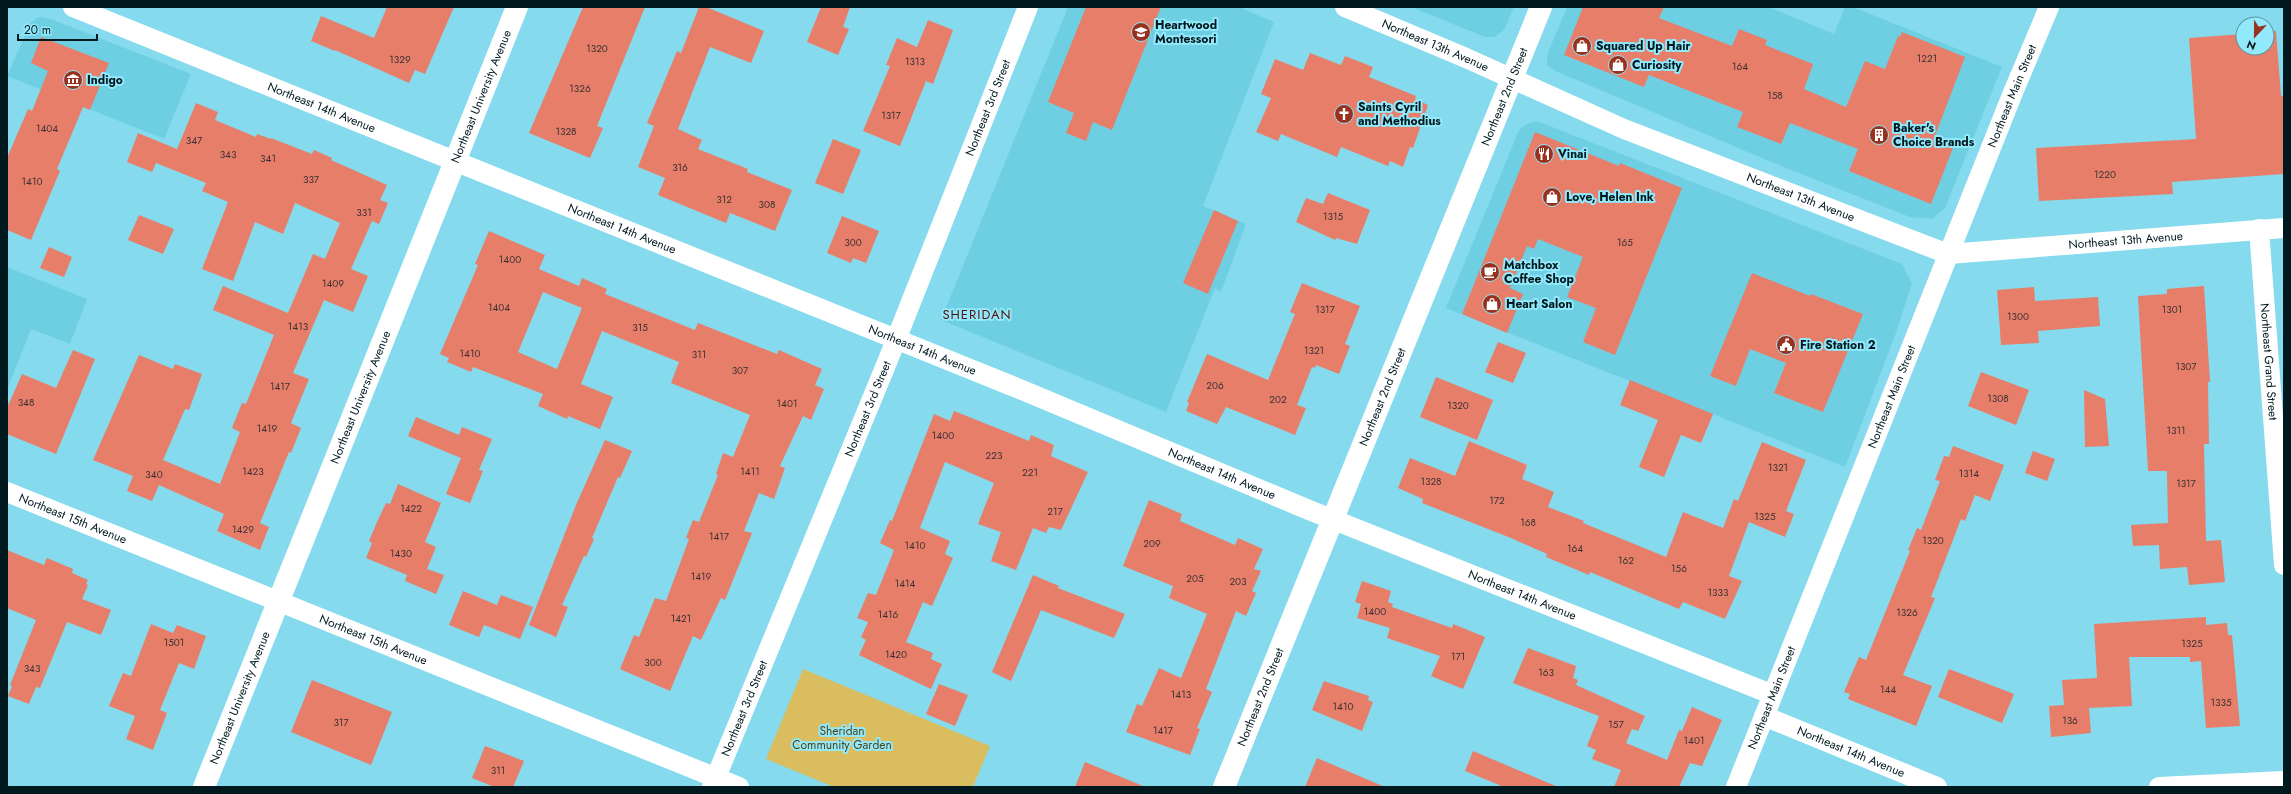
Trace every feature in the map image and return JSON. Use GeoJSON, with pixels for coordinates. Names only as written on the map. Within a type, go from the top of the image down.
{"type":"FeatureCollection","features":[{"type":"Feature","properties":{"kind":"main road","name":"Northeast University Avenue"},"geometry":{"type":"LineString","coordinates":[[204,787],[517,7]]}},
{"type":"Feature","properties":{"kind":"main road","name":"Northeast 2nd Street"},"geometry":{"type":"LineString","coordinates":[[1224,787],[1541,7]]}},
{"type":"Feature","properties":{"kind":"street","name":"Northeast 14th Avenue"},"geometry":{"type":"LineString","coordinates":[[73,7],[1334,519],[1771,694]]}},
{"type":"Feature","properties":{"kind":"street","name":"Northeast 3rd Street"},"geometry":{"type":"LineString","coordinates":[[714,782],[896,340],[1028,7]]}},
{"type":"Feature","properties":{"kind":"street","name":"Northeast 13th Avenue"},"geometry":{"type":"LineString","coordinates":[[1345,7],[1624,129],[1948,254],[2284,228]]}},
{"type":"Feature","properties":{"kind":"street","name":"Northeast Main Street"},"geometry":{"type":"LineString","coordinates":[[1736,787],[1771,694],[2049,7]]}},
{"type":"Feature","properties":{"kind":"street","name":"Northeast Grand Street"},"geometry":{"type":"LineString","coordinates":[[2259,230],[2284,565]]}},
{"type":"Feature","properties":{"kind":"street","name":"Northeast 15th Avenue"},"geometry":{"type":"LineString","coordinates":[[7,492],[714,782],[739,787]]}},
{"type":"Feature","properties":{"kind":"street","name":"Northeast 14th Avenue"},"geometry":{"type":"LineString","coordinates":[[1764,716],[1937,787]]}},
{"type":"Feature","properties":{"kind":"street"},"geometry":{"type":"LineString","coordinates":[[2159,787],[2284,781]]}},
{"type":"Feature","properties":{"kind":"shaded area"},"geometry":{"type":"Polygon","coordinates":[[[1068,7],[1239,7],[1274,22],[1203,206],[1246,224],[1221,292],[1215,288],[1166,412],[941,320],[1068,7]]]}},
{"type":"Feature","properties":{"kind":"shaded area"},"geometry":{"type":"Polygon","coordinates":[[[1411,7],[1514,7],[1504,30],[1495,37],[1485,37],[1411,7]]]}},
{"type":"Feature","properties":{"kind":"shaded area"},"geometry":{"type":"Polygon","coordinates":[[[1567,7],[1769,7],[1834,34],[1845,7],[1853,7],[2002,67],[1945,208],[1932,219],[1910,217],[1781,166],[1555,71],[1547,65],[1547,55],[1567,7]]]}},
{"type":"Feature","properties":{"kind":"shaded area"},"geometry":{"type":"Polygon","coordinates":[[[39,17],[51,19],[191,74],[164,139],[7,76],[31,22],[39,17]]]}},
{"type":"Feature","properties":{"kind":"shaded area"},"geometry":{"type":"Polygon","coordinates":[[[1537,121],[1902,264],[1912,283],[1896,333],[1845,467],[1446,308],[1519,130],[1527,124],[1537,121]]]}},
{"type":"Feature","properties":{"kind":"shaded area"},"geometry":{"type":"Polygon","coordinates":[[[7,267],[87,299],[70,344],[31,329],[7,390],[7,267]]]}},
{"type":"Feature","properties":{"kind":"green space","name":"Sheridan Community Garden"},"geometry":{"type":"Polygon","coordinates":[[[803,669],[990,746],[973,787],[834,787],[766,759],[803,669]]]}},
{"type":"Feature","properties":{"kind":"building"},"geometry":{"type":"Polygon","coordinates":[[[387,7],[454,7],[425,74],[415,70],[409,83],[311,41],[321,16],[374,38],[387,7]]]}},
{"type":"Feature","properties":{"kind":"building"},"geometry":{"type":"Polygon","coordinates":[[[583,7],[645,7],[597,126],[603,128],[590,158],[529,133],[583,7]]]}},
{"type":"Feature","properties":{"kind":"building"},"geometry":{"type":"Polygon","coordinates":[[[699,7],[706,7],[764,31],[751,63],[710,47],[678,129],[702,140],[698,149],[748,169],[747,172],[792,190],[775,231],[730,213],[726,223],[658,195],[665,178],[638,167],[654,126],[647,123],[677,51],[681,53],[699,7]]]}},
{"type":"Feature","properties":{"kind":"building"},"geometry":{"type":"Polygon","coordinates":[[[821,7],[850,7],[843,27],[849,29],[838,55],[807,42],[821,7]]]}},
{"type":"Feature","properties":{"kind":"building"},"geometry":{"type":"Polygon","coordinates":[[[1086,7],[1161,7],[1112,130],[1093,122],[1086,141],[1066,133],[1074,113],[1048,102],[1086,7]]]}},
{"type":"Feature","properties":{"kind":"building"},"geometry":{"type":"Polygon","coordinates":[[[1583,7],[1664,7],[1659,18],[1732,46],[1739,29],[1767,40],[1765,45],[1813,64],[1804,89],[1846,107],[1865,61],[1885,69],[1898,36],[1900,37],[1902,32],[1965,57],[1933,141],[1953,148],[1931,204],[1849,171],[1858,149],[1790,123],[1781,144],[1737,127],[1743,112],[1649,75],[1644,87],[1564,55],[1583,7]]]}},
{"type":"Feature","properties":{"kind":"building"},"geometry":{"type":"Polygon","coordinates":[[[928,20],[953,30],[933,84],[926,81],[900,146],[863,131],[890,66],[886,65],[897,38],[917,47],[928,20]]]}},
{"type":"Feature","properties":{"kind":"building"},"geometry":{"type":"Polygon","coordinates":[[[2275,31],[2281,96],[2284,96],[2284,174],[2172,182],[2173,194],[2039,201],[2036,148],[2196,139],[2189,38],[2235,35],[2235,56],[2275,56],[2275,31]]]}},
{"type":"Feature","properties":{"kind":"building"},"geometry":{"type":"Polygon","coordinates":[[[41,37],[109,63],[90,110],[83,107],[57,169],[60,171],[31,240],[7,230],[7,158],[28,109],[32,111],[48,71],[31,63],[41,37]]]}},
{"type":"Feature","properties":{"kind":"building","name":"Saints Cyril and Methodius"},"geometry":{"type":"Polygon","coordinates":[[[1310,53],[1341,65],[1345,56],[1373,67],[1369,77],[1416,96],[1415,99],[1428,105],[1413,148],[1410,147],[1403,167],[1390,161],[1388,166],[1341,147],[1337,157],[1281,134],[1278,141],[1256,132],[1271,98],[1261,94],[1275,59],[1303,70],[1310,53]]]}},
{"type":"Feature","properties":{"kind":"building"},"geometry":{"type":"Polygon","coordinates":[[[196,103],[218,112],[215,120],[256,137],[257,134],[271,138],[312,154],[314,150],[332,158],[331,160],[387,185],[380,200],[388,203],[379,224],[372,221],[351,269],[368,276],[353,312],[324,300],[293,373],[309,379],[291,423],[301,428],[291,453],[289,452],[260,523],[269,527],[260,550],[217,531],[224,514],[159,485],[152,501],[127,491],[133,476],[93,460],[139,355],[173,369],[175,364],[202,374],[189,410],[185,409],[163,460],[220,484],[240,432],[232,428],[242,403],[246,404],[274,335],[213,310],[223,286],[288,313],[313,254],[325,259],[340,223],[295,203],[283,234],[255,222],[233,281],[202,269],[228,202],[202,191],[206,183],[156,163],[152,172],[127,162],[138,133],[177,149],[196,103]]]}},
{"type":"Feature","properties":{"kind":"building"},"geometry":{"type":"Polygon","coordinates":[[[1535,132],[1619,166],[1620,163],[1682,188],[1615,355],[1583,342],[1596,308],[1567,297],[1583,257],[1538,239],[1534,249],[1527,246],[1510,288],[1523,294],[1507,333],[1462,314],[1535,132]]]}},
{"type":"Feature","properties":{"kind":"building"},"geometry":{"type":"Polygon","coordinates":[[[833,139],[861,150],[843,194],[815,183],[833,139]]]}},
{"type":"Feature","properties":{"kind":"building"},"geometry":{"type":"Polygon","coordinates":[[[1328,193],[1370,210],[1357,244],[1336,238],[1335,240],[1296,222],[1306,198],[1323,204],[1328,193]]]}},
{"type":"Feature","properties":{"kind":"building"},"geometry":{"type":"Polygon","coordinates":[[[1214,210],[1238,221],[1208,294],[1183,283],[1214,210]]]}},
{"type":"Feature","properties":{"kind":"building"},"geometry":{"type":"Polygon","coordinates":[[[139,215],[174,229],[163,254],[128,240],[139,215]]]}},
{"type":"Feature","properties":{"kind":"building"},"geometry":{"type":"Polygon","coordinates":[[[842,216],[879,231],[866,263],[853,258],[851,263],[827,253],[842,216]]]}},
{"type":"Feature","properties":{"kind":"building"},"geometry":{"type":"Polygon","coordinates":[[[489,231],[545,255],[539,269],[579,286],[582,278],[607,289],[605,294],[695,330],[698,323],[777,354],[779,350],[822,369],[815,385],[824,389],[811,420],[803,416],[780,466],[785,468],[774,499],[759,493],[744,531],[752,533],[725,600],[721,598],[701,640],[693,636],[670,691],[620,669],[634,635],[639,637],[655,598],[666,601],[689,539],[686,538],[693,520],[699,522],[718,475],[716,474],[723,453],[733,457],[750,415],[671,383],[679,362],[602,331],[581,384],[613,397],[600,429],[568,416],[567,419],[538,406],[543,394],[473,367],[471,372],[447,362],[449,358],[440,354],[478,265],[475,264],[489,231]],[[543,292],[518,352],[557,369],[582,308],[543,292]]]}},
{"type":"Feature","properties":{"kind":"building"},"geometry":{"type":"Polygon","coordinates":[[[49,247],[72,257],[64,277],[40,268],[49,247]]]}},
{"type":"Feature","properties":{"kind":"building","name":"Fire Station 2"},"geometry":{"type":"Polygon","coordinates":[[[1752,273],[1810,296],[1811,294],[1863,314],[1823,412],[1774,393],[1786,363],[1750,349],[1736,386],[1710,376],[1752,273]]]}},
{"type":"Feature","properties":{"kind":"building"},"geometry":{"type":"Polygon","coordinates":[[[1302,283],[1360,306],[1345,344],[1350,346],[1339,374],[1316,365],[1315,368],[1312,367],[1297,405],[1306,408],[1295,435],[1226,407],[1217,424],[1186,411],[1189,403],[1187,402],[1207,354],[1268,380],[1295,314],[1290,312],[1302,283]]]}},
{"type":"Feature","properties":{"kind":"building"},"geometry":{"type":"Polygon","coordinates":[[[2204,286],[2210,382],[2208,382],[2209,444],[2204,444],[2206,541],[2221,540],[2225,582],[2189,585],[2187,567],[2160,569],[2159,545],[2133,546],[2131,525],[2168,523],[2167,471],[2148,471],[2138,296],[2167,294],[2167,289],[2204,286]]]}},
{"type":"Feature","properties":{"kind":"building"},"geometry":{"type":"Polygon","coordinates":[[[2034,287],[2035,301],[2098,297],[2100,326],[2038,331],[2039,343],[2001,345],[1997,290],[2034,287]]]}},
{"type":"Feature","properties":{"kind":"building"},"geometry":{"type":"Polygon","coordinates":[[[1498,342],[1526,353],[1513,383],[1485,372],[1498,342]]]}},
{"type":"Feature","properties":{"kind":"building"},"geometry":{"type":"Polygon","coordinates":[[[73,350],[95,359],[56,454],[7,434],[7,408],[22,374],[56,388],[73,350]]]}},
{"type":"Feature","properties":{"kind":"building"},"geometry":{"type":"Polygon","coordinates":[[[1981,372],[2029,390],[2016,425],[1968,406],[1981,372]]]}},
{"type":"Feature","properties":{"kind":"building"},"geometry":{"type":"Polygon","coordinates":[[[1436,377],[1493,400],[1477,440],[1420,417],[1436,377]]]}},
{"type":"Feature","properties":{"kind":"building"},"geometry":{"type":"Polygon","coordinates":[[[1630,380],[1713,414],[1701,443],[1681,435],[1664,477],[1639,467],[1658,420],[1620,405],[1630,380]]]}},
{"type":"Feature","properties":{"kind":"building"},"geometry":{"type":"Polygon","coordinates":[[[2084,390],[2105,399],[2109,446],[2085,447],[2084,390]]]}},
{"type":"Feature","properties":{"kind":"building"},"geometry":{"type":"Polygon","coordinates":[[[954,411],[1029,441],[1031,435],[1054,445],[1051,456],[1088,472],[1061,530],[1049,527],[1046,533],[1033,528],[1016,570],[991,561],[1001,532],[978,524],[994,483],[945,462],[920,528],[950,541],[945,554],[953,558],[932,606],[923,602],[906,642],[933,653],[931,659],[942,664],[931,689],[859,655],[866,640],[861,637],[868,622],[857,618],[868,593],[876,595],[894,550],[880,543],[890,520],[892,521],[934,414],[950,421],[954,411]]]}},
{"type":"Feature","properties":{"kind":"building"},"geometry":{"type":"Polygon","coordinates":[[[416,417],[459,435],[462,427],[492,439],[479,470],[483,471],[470,503],[446,494],[461,458],[408,436],[416,417]]]}},
{"type":"Feature","properties":{"kind":"building"},"geometry":{"type":"Polygon","coordinates":[[[605,440],[632,451],[620,478],[618,477],[592,538],[594,539],[586,557],[584,556],[562,605],[568,607],[556,637],[529,625],[576,505],[605,440]]]}},
{"type":"Feature","properties":{"kind":"building"},"geometry":{"type":"Polygon","coordinates":[[[1469,441],[1527,465],[1522,479],[1554,492],[1548,507],[1666,557],[1683,512],[1723,528],[1734,499],[1738,501],[1762,442],[1806,460],[1786,511],[1794,514],[1785,537],[1749,522],[1729,576],[1742,581],[1725,619],[1683,602],[1679,609],[1590,572],[1589,575],[1546,557],[1547,554],[1511,538],[1422,503],[1423,499],[1398,488],[1410,458],[1455,476],[1469,441]]]}},
{"type":"Feature","properties":{"kind":"building"},"geometry":{"type":"Polygon","coordinates":[[[1953,446],[2004,465],[1990,501],[1975,495],[1965,521],[1961,519],[1931,597],[1935,598],[1903,675],[1932,686],[1916,726],[1848,699],[1850,694],[1844,692],[1859,657],[1866,660],[1910,551],[1908,550],[1917,528],[1921,530],[1940,481],[1935,480],[1944,456],[1949,457],[1953,446]]]}},
{"type":"Feature","properties":{"kind":"building"},"geometry":{"type":"Polygon","coordinates":[[[2033,451],[2055,459],[2047,481],[2025,473],[2033,451]]]}},
{"type":"Feature","properties":{"kind":"building"},"geometry":{"type":"Polygon","coordinates":[[[398,484],[441,503],[425,542],[436,547],[427,569],[444,575],[436,594],[405,581],[407,575],[366,558],[372,543],[369,541],[377,522],[386,503],[390,504],[398,484]]]}},
{"type":"Feature","properties":{"kind":"building"},"geometry":{"type":"Polygon","coordinates":[[[1149,500],[1182,514],[1180,521],[1235,545],[1238,538],[1263,549],[1254,569],[1261,571],[1252,591],[1256,593],[1246,616],[1236,611],[1206,689],[1212,692],[1197,728],[1200,729],[1190,755],[1126,732],[1137,704],[1142,706],[1159,668],[1181,678],[1207,614],[1169,598],[1173,586],[1123,566],[1149,500]]]}},
{"type":"Feature","properties":{"kind":"building"},"geometry":{"type":"Polygon","coordinates":[[[7,550],[44,565],[47,558],[73,569],[72,573],[88,580],[86,584],[88,585],[82,599],[111,610],[101,635],[67,622],[40,688],[36,687],[29,704],[8,696],[12,686],[10,685],[36,620],[7,608],[7,550]]]}},
{"type":"Feature","properties":{"kind":"building"},"geometry":{"type":"Polygon","coordinates":[[[1033,575],[1059,586],[1058,588],[1125,614],[1114,638],[1041,610],[1011,681],[992,672],[1033,575]]]}},
{"type":"Feature","properties":{"kind":"building"},"geometry":{"type":"Polygon","coordinates":[[[1362,581],[1391,591],[1388,602],[1393,604],[1392,607],[1452,628],[1453,624],[1485,637],[1463,689],[1431,676],[1440,656],[1387,638],[1390,628],[1357,618],[1361,604],[1355,602],[1362,581]]]}},
{"type":"Feature","properties":{"kind":"building"},"geometry":{"type":"Polygon","coordinates":[[[463,591],[497,605],[501,595],[533,607],[520,639],[484,625],[479,637],[449,625],[463,591]]]}},
{"type":"Feature","properties":{"kind":"building"},"geometry":{"type":"Polygon","coordinates":[[[2206,617],[2206,625],[2227,623],[2228,635],[2232,635],[2240,726],[2206,728],[2201,661],[2190,662],[2190,657],[2129,657],[2132,706],[2089,708],[2091,733],[2051,737],[2049,706],[2064,705],[2062,680],[2097,678],[2094,624],[2206,617]]]}},
{"type":"Feature","properties":{"kind":"building"},"geometry":{"type":"Polygon","coordinates":[[[151,624],[173,633],[177,625],[206,636],[194,669],[179,663],[160,710],[167,713],[153,750],[126,739],[135,716],[109,706],[123,673],[131,676],[151,624]]]}},
{"type":"Feature","properties":{"kind":"building"},"geometry":{"type":"Polygon","coordinates":[[[1528,648],[1576,666],[1573,678],[1578,680],[1576,685],[1645,716],[1638,731],[1632,729],[1626,743],[1667,760],[1679,730],[1682,731],[1692,707],[1722,720],[1702,766],[1690,763],[1679,787],[1614,787],[1621,770],[1592,759],[1596,750],[1587,746],[1599,716],[1513,683],[1528,648]]]}},
{"type":"Feature","properties":{"kind":"building"},"geometry":{"type":"Polygon","coordinates":[[[1949,669],[2014,694],[2002,723],[1938,697],[1949,669]]]}},
{"type":"Feature","properties":{"kind":"building"},"geometry":{"type":"Polygon","coordinates":[[[312,680],[392,712],[371,765],[291,732],[312,680]]]}},
{"type":"Feature","properties":{"kind":"building"},"geometry":{"type":"Polygon","coordinates":[[[1324,681],[1369,696],[1368,700],[1373,702],[1362,731],[1312,710],[1324,681]]]}},
{"type":"Feature","properties":{"kind":"building"},"geometry":{"type":"Polygon","coordinates":[[[939,684],[968,695],[955,726],[926,714],[939,684]]]}},
{"type":"Feature","properties":{"kind":"building"},"geometry":{"type":"Polygon","coordinates":[[[485,746],[524,761],[513,787],[494,787],[472,778],[485,746]]]}},
{"type":"Feature","properties":{"kind":"building"},"geometry":{"type":"Polygon","coordinates":[[[1473,751],[1558,787],[1504,787],[1465,771],[1473,751]]]}},
{"type":"Feature","properties":{"kind":"building"},"geometry":{"type":"Polygon","coordinates":[[[1317,758],[1385,787],[1305,787],[1317,758]]]}},
{"type":"Feature","properties":{"kind":"building"},"geometry":{"type":"Polygon","coordinates":[[[1085,762],[1143,786],[1143,787],[1075,787],[1085,762]]]}},
{"type":"Feature","properties":{"kind":"place","name":"Heartwood Montessori"},"geometry":{"type":"Point","coordinates":[1141,32]}},
{"type":"Feature","properties":{"kind":"place","name":"Squared Up Hair"},"geometry":{"type":"Point","coordinates":[1582,46]}},
{"type":"Feature","properties":{"kind":"place","name":"Curiosity"},"geometry":{"type":"Point","coordinates":[1618,65]}},
{"type":"Feature","properties":{"kind":"place","name":"Indigo"},"geometry":{"type":"Point","coordinates":[73,80]}},
{"type":"Feature","properties":{"kind":"place","name":"Saints Cyril and Methodius"},"geometry":{"type":"Point","coordinates":[1344,114]}},
{"type":"Feature","properties":{"kind":"place","name":"Baker's Choice Brands"},"geometry":{"type":"Point","coordinates":[1879,135]}},
{"type":"Feature","properties":{"kind":"place","name":"Vinai"},"geometry":{"type":"Point","coordinates":[1544,154]}},
{"type":"Feature","properties":{"kind":"place","name":"Love, Helen Ink"},"geometry":{"type":"Point","coordinates":[1552,197]}},
{"type":"Feature","properties":{"kind":"place","name":"Matchbox Coffee Shop"},"geometry":{"type":"Point","coordinates":[1490,272]}},
{"type":"Feature","properties":{"kind":"place","name":"Heart Salon"},"geometry":{"type":"Point","coordinates":[1492,304]}},
{"type":"Feature","properties":{"kind":"place","name":"Fire Station 2"},"geometry":{"type":"Point","coordinates":[1786,345]}},
{"type":"Feature","properties":{"kind":"district","name":"SHERIDAN"},"geometry":{"type":"Point","coordinates":[977,314]}}]}
